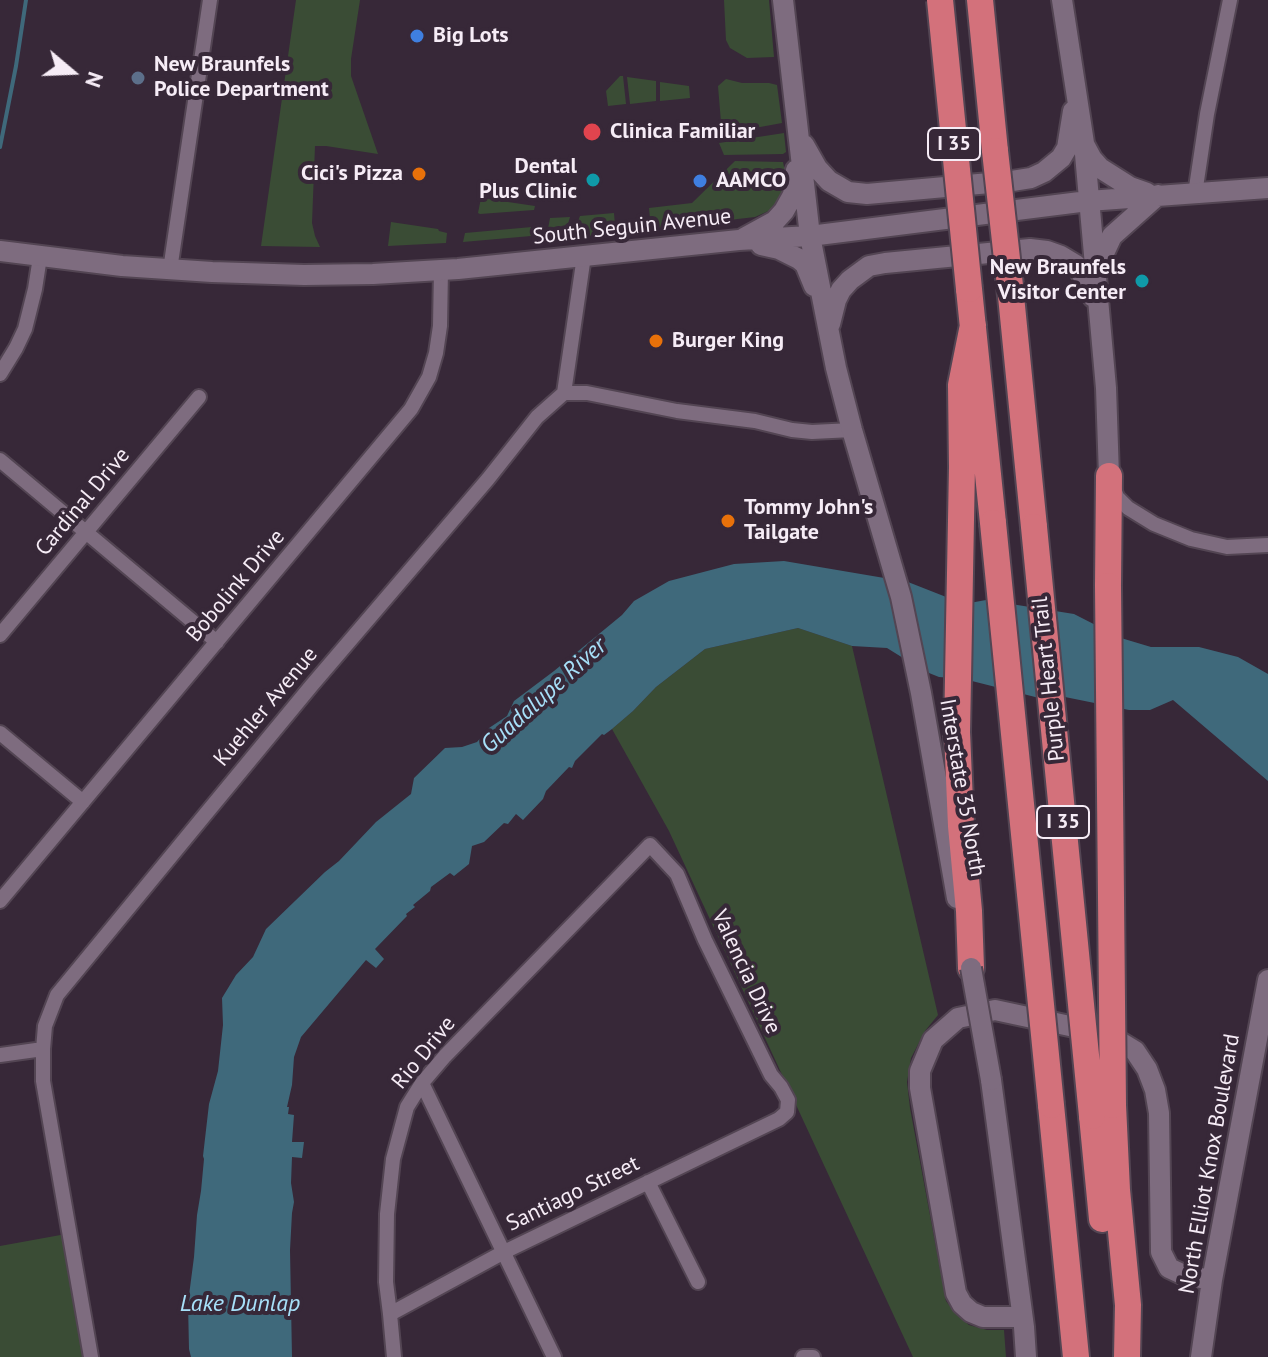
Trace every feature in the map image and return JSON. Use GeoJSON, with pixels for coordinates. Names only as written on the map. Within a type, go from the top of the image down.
{"type":"FeatureCollection","features":[{"type":"Feature","properties":{"kind":"highway","name":"Purple Heart Trail"},"geometry":{"type":"LineString","coordinates":[[940,0],[1076,1357]]}},
{"type":"Feature","properties":{"kind":"highway","name":"Purple Heart Trail"},"geometry":{"type":"LineString","coordinates":[[980,0],[1034,527],[1103,1110],[1106,1255],[1125,1357]]}},
{"type":"Feature","properties":{"kind":"highway"},"geometry":{"type":"LineString","coordinates":[[971,968],[957,732],[962,518],[961,385],[973,325]]}},
{"type":"Feature","properties":{"kind":"highway"},"geometry":{"type":"LineString","coordinates":[[1103,1110],[1109,476]]}},
{"type":"Feature","properties":{"kind":"highway"},"geometry":{"type":"LineString","coordinates":[[1059,1187],[1060,1357]]}},
{"type":"Feature","properties":{"kind":"main road"},"geometry":{"type":"LineString","coordinates":[[739,240],[775,221],[789,204],[795,186],[797,126],[783,0]]}},
{"type":"Feature","properties":{"kind":"main road"},"geometry":{"type":"LineString","coordinates":[[1062,0],[1084,143],[1109,431],[1109,476]]}},
{"type":"Feature","properties":{"kind":"main road"},"geometry":{"type":"LineString","coordinates":[[797,126],[807,153],[817,168],[829,181],[848,192],[867,194],[1012,181],[1044,172],[1061,158],[1071,130],[1076,87]]}},
{"type":"Feature","properties":{"kind":"main road","name":"Interstate 35 North"},"geometry":{"type":"LineString","coordinates":[[797,126],[810,236],[836,368],[901,597],[921,693],[991,1080],[1026,1357]]}},
{"type":"Feature","properties":{"kind":"main road"},"geometry":{"type":"LineString","coordinates":[[1084,143],[1092,159],[1110,175],[1130,187],[1158,195]]}},
{"type":"Feature","properties":{"kind":"main road","name":"South Seguin Avenue"},"geometry":{"type":"LineString","coordinates":[[0,251],[170,270],[304,275],[441,270],[739,240],[810,236],[1088,201],[1268,188]]}},
{"type":"Feature","properties":{"kind":"main road"},"geometry":{"type":"LineString","coordinates":[[1095,271],[1112,236],[1158,195]]}},
{"type":"Feature","properties":{"kind":"main road"},"geometry":{"type":"LineString","coordinates":[[739,240],[779,249],[805,264],[830,327]]}},
{"type":"Feature","properties":{"kind":"main road"},"geometry":{"type":"LineString","coordinates":[[830,327],[841,290],[869,266],[1030,249],[1047,251],[1076,265],[1099,312]]}},
{"type":"Feature","properties":{"kind":"main road","name":"North Elliot Knox Boulevard"},"geometry":{"type":"LineString","coordinates":[[1201,1357],[1212,1280],[1268,980]]}},
{"type":"Feature","properties":{"kind":"main road"},"geometry":{"type":"LineString","coordinates":[[1022,1317],[983,1317],[962,1304],[956,1293],[920,1088],[920,1071],[933,1040],[958,1018],[995,1010],[1107,1034],[1135,1051],[1147,1069],[1159,1113],[1161,1252],[1169,1268],[1184,1275],[1212,1280]]}},
{"type":"Feature","properties":{"kind":"street"},"geometry":{"type":"LineString","coordinates":[[170,270],[210,0]]}},
{"type":"Feature","properties":{"kind":"street"},"geometry":{"type":"LineString","coordinates":[[1195,194],[1230,0]]}},
{"type":"Feature","properties":{"kind":"street"},"geometry":{"type":"LineString","coordinates":[[584,256],[564,393],[587,393],[792,430],[852,430]]}},
{"type":"Feature","properties":{"kind":"street"},"geometry":{"type":"LineString","coordinates":[[0,374],[25,329],[40,257]]}},
{"type":"Feature","properties":{"kind":"street","name":"Bobolink Drive"},"geometry":{"type":"LineString","coordinates":[[0,901],[405,419],[429,377],[437,343],[441,270]]}},
{"type":"Feature","properties":{"kind":"street","name":"Kuehler Avenue"},"geometry":{"type":"LineString","coordinates":[[91,1357],[42,1068],[45,1026],[57,995],[537,417],[564,393]]}},
{"type":"Feature","properties":{"kind":"street","name":"Cardinal Drive"},"geometry":{"type":"LineString","coordinates":[[0,635],[199,397]]}},
{"type":"Feature","properties":{"kind":"street"},"geometry":{"type":"LineString","coordinates":[[0,460],[217,642]]}},
{"type":"Feature","properties":{"kind":"street"},"geometry":{"type":"LineString","coordinates":[[1109,476],[1117,497],[1128,508],[1154,524],[1191,539],[1227,547],[1268,545]]}},
{"type":"Feature","properties":{"kind":"street"},"geometry":{"type":"LineString","coordinates":[[0,733],[83,802]]}},
{"type":"Feature","properties":{"kind":"street","name":"Rio Drive"},"geometry":{"type":"LineString","coordinates":[[394,1357],[386,1259],[390,1177],[407,1107],[445,1056],[650,845]]}},
{"type":"Feature","properties":{"kind":"street","name":"Valencia Drive"},"geometry":{"type":"LineString","coordinates":[[650,845],[677,874],[705,940],[771,1075],[788,1100],[787,1112],[779,1119]]}},
{"type":"Feature","properties":{"kind":"street"},"geometry":{"type":"LineString","coordinates":[[0,1055],[43,1049]]}},
{"type":"Feature","properties":{"kind":"street"},"geometry":{"type":"LineString","coordinates":[[422,1083],[554,1357]]}},
{"type":"Feature","properties":{"kind":"street","name":"Santiago Street"},"geometry":{"type":"LineString","coordinates":[[390,1314],[504,1252],[779,1119]]}},
{"type":"Feature","properties":{"kind":"street"},"geometry":{"type":"LineString","coordinates":[[648,1182],[698,1282]]}},
{"type":"Feature","properties":{"kind":"street"},"geometry":{"type":"LineString","coordinates":[[803,1357],[813,1357]]}},
{"type":"Feature","properties":{"kind":"green space"},"geometry":{"type":"Polygon","coordinates":[[[296,0],[360,0],[351,76],[378,154],[315,146],[312,223],[320,247],[261,246],[296,0]]]}},
{"type":"Feature","properties":{"kind":"green space"},"geometry":{"type":"Polygon","coordinates":[[[724,0],[769,0],[774,57],[747,58],[730,48],[726,40],[724,0]]]}},
{"type":"Feature","properties":{"kind":"green space"},"geometry":{"type":"Polygon","coordinates":[[[623,76],[626,104],[608,106],[606,91],[623,76]]]}},
{"type":"Feature","properties":{"kind":"green space"},"geometry":{"type":"Polygon","coordinates":[[[627,77],[656,81],[656,101],[630,104],[627,77]]]}},
{"type":"Feature","properties":{"kind":"green space"},"geometry":{"type":"Polygon","coordinates":[[[726,79],[777,85],[782,123],[722,134],[718,86],[726,79]]]}},
{"type":"Feature","properties":{"kind":"green space"},"geometry":{"type":"Polygon","coordinates":[[[660,82],[689,86],[690,98],[660,101],[660,82]]]}},
{"type":"Feature","properties":{"kind":"green space"},"geometry":{"type":"Polygon","coordinates":[[[784,133],[786,152],[783,154],[724,155],[719,143],[784,133]]]}},
{"type":"Feature","properties":{"kind":"green space"},"geometry":{"type":"Polygon","coordinates":[[[735,161],[783,162],[784,167],[788,167],[788,191],[773,209],[755,217],[651,229],[649,208],[692,203],[735,161]]]}},
{"type":"Feature","properties":{"kind":"green space"},"geometry":{"type":"Polygon","coordinates":[[[481,198],[535,206],[534,210],[480,214],[481,198]]]}},
{"type":"Feature","properties":{"kind":"green space"},"geometry":{"type":"Polygon","coordinates":[[[614,213],[615,226],[610,234],[556,239],[547,234],[550,218],[570,217],[567,227],[576,226],[580,216],[614,213]]]}},
{"type":"Feature","properties":{"kind":"green space"},"geometry":{"type":"Polygon","coordinates":[[[391,222],[438,229],[447,233],[446,243],[388,246],[391,222]]]}},
{"type":"Feature","properties":{"kind":"green space"},"geometry":{"type":"Polygon","coordinates":[[[532,227],[531,236],[463,242],[465,233],[532,227]]]}},
{"type":"Feature","properties":{"kind":"green space"},"geometry":{"type":"Polygon","coordinates":[[[798,628],[852,646],[938,1015],[925,1031],[911,1058],[907,1082],[946,1301],[969,1325],[987,1330],[1004,1330],[1006,1357],[913,1357],[669,831],[612,729],[656,687],[705,649],[798,628]]]}},
{"type":"Feature","properties":{"kind":"green space"},"geometry":{"type":"Polygon","coordinates":[[[66,1234],[87,1357],[0,1357],[0,1246],[66,1234]]]}},
{"type":"Feature","properties":{"kind":"water","name":"Lake Dunlap"},"geometry":{"type":"Polygon","coordinates":[[[784,561],[908,582],[964,604],[986,600],[1074,614],[1121,638],[1151,647],[1199,647],[1238,657],[1268,674],[1268,781],[1173,700],[1150,710],[1129,710],[1065,697],[1047,700],[964,679],[939,677],[887,648],[852,646],[798,628],[705,649],[656,687],[612,729],[602,734],[572,768],[569,767],[546,791],[543,799],[523,820],[516,814],[484,842],[472,846],[469,864],[454,876],[450,873],[431,887],[375,949],[384,959],[376,968],[366,960],[301,1037],[294,1057],[287,1107],[288,1114],[294,1115],[292,1142],[304,1142],[302,1158],[292,1157],[292,1357],[191,1357],[188,1303],[209,1104],[218,1071],[223,1025],[222,998],[236,975],[253,957],[266,929],[376,822],[411,794],[414,778],[445,748],[477,742],[489,728],[507,716],[514,701],[622,615],[634,601],[669,581],[734,564],[784,561]]]}},
{"type":"Feature","properties":{"kind":"waterway"},"geometry":{"type":"LineString","coordinates":[[0,147],[26,0]]}},
{"type":"Feature","properties":{"kind":"place","name":"Big Lots"},"geometry":{"type":"Point","coordinates":[417,36]}},
{"type":"Feature","properties":{"kind":"place","name":"New Braunfels Police Department"},"geometry":{"type":"Point","coordinates":[138,78]}},
{"type":"Feature","properties":{"kind":"place","name":"Clinica Familiar"},"geometry":{"type":"Point","coordinates":[592,132]}},
{"type":"Feature","properties":{"kind":"place","name":"Cici's Pizza"},"geometry":{"type":"Point","coordinates":[419,174]}},
{"type":"Feature","properties":{"kind":"place","name":"Dental Plus Clinic"},"geometry":{"type":"Point","coordinates":[593,180]}},
{"type":"Feature","properties":{"kind":"place","name":"AAMCO"},"geometry":{"type":"Point","coordinates":[700,181]}},
{"type":"Feature","properties":{"kind":"place","name":"New Braunfels Visitor Center"},"geometry":{"type":"Point","coordinates":[1142,281]}},
{"type":"Feature","properties":{"kind":"place","name":"Burger King"},"geometry":{"type":"Point","coordinates":[656,341]}},
{"type":"Feature","properties":{"kind":"place","name":"Tommy John's Tailgate"},"geometry":{"type":"Point","coordinates":[728,521]}},
{"type":"Feature","properties":{"kind":"water label","name":"Guadalupe River"},"geometry":{"type":"Point","coordinates":[544,696]}}]}
